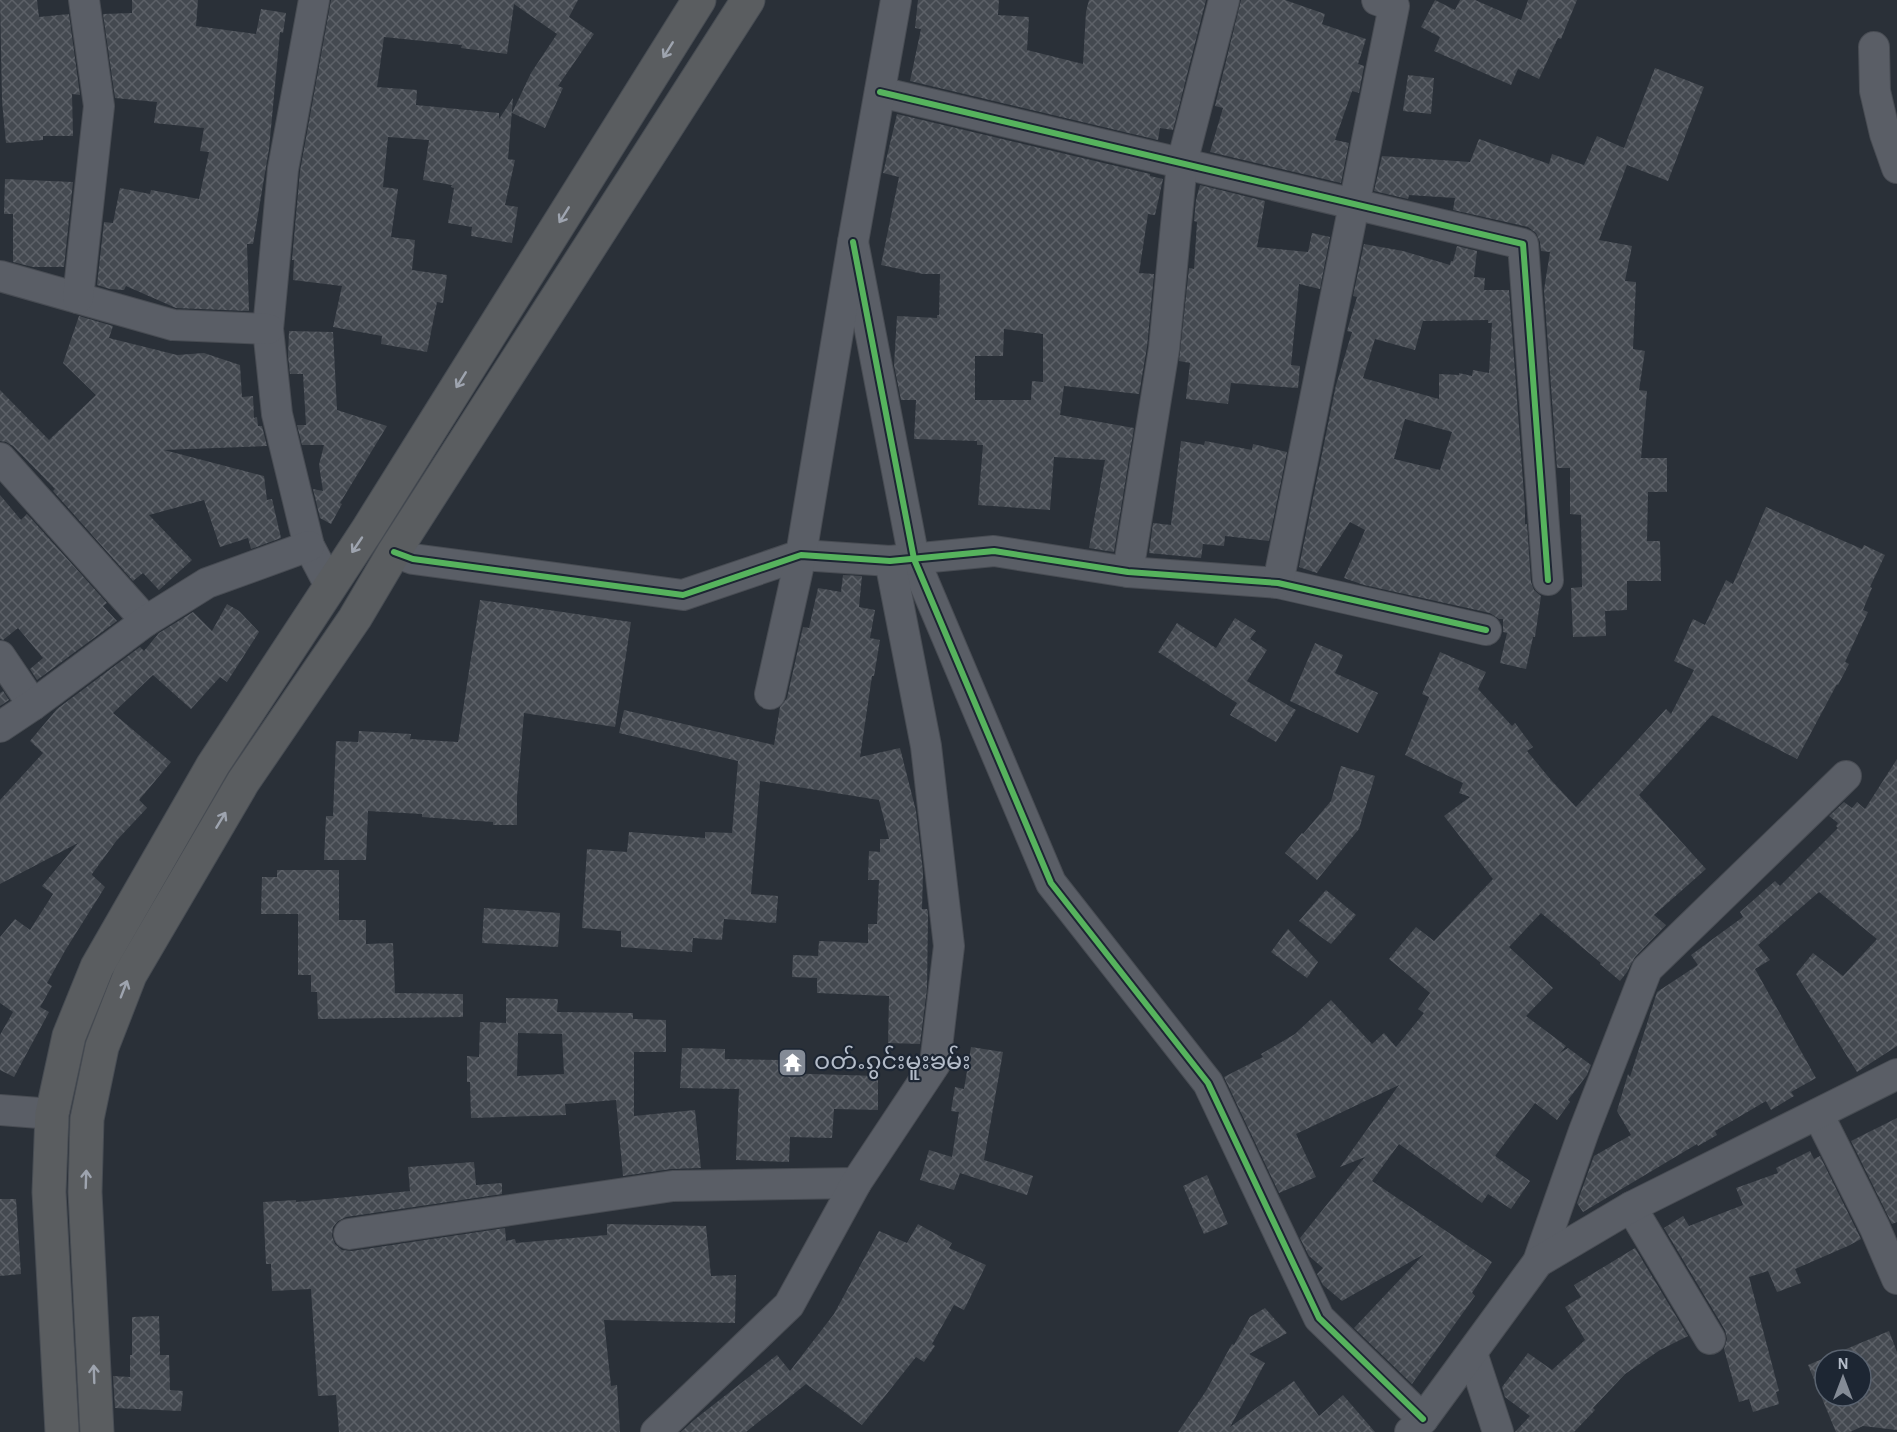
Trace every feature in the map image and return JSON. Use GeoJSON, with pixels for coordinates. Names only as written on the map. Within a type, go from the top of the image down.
{"type":"FeatureCollection","features":[{"type":"Feature","properties":{"kind":"highway"},"geometry":{"type":"LineString","coordinates":[[62,1432],[49,1192],[52,1114],[69,1036],[97,967],[213,765],[368,529],[699,0]]}},
{"type":"Feature","properties":{"kind":"highway"},"geometry":{"type":"LineString","coordinates":[[97,1432],[86,1192],[87,1119],[102,1047],[130,975],[237,792],[356,618],[394,552],[748,0]]}},
{"type":"Feature","properties":{"kind":"street"},"geometry":{"type":"LineString","coordinates":[[78,298],[99,106],[84,0]]}},
{"type":"Feature","properties":{"kind":"street"},"geometry":{"type":"LineString","coordinates":[[314,0],[283,169],[268,329],[278,414],[309,546],[330,586]]}},
{"type":"Feature","properties":{"kind":"street"},"geometry":{"type":"LineString","coordinates":[[770,694],[801,555],[896,0]]}},
{"type":"Feature","properties":{"kind":"street"},"geometry":{"type":"LineString","coordinates":[[1128,572],[1164,349],[1182,163],[1224,0]]}},
{"type":"Feature","properties":{"kind":"street"},"geometry":{"type":"LineString","coordinates":[[1278,583],[1394,6],[1377,0]]}},
{"type":"Feature","properties":{"kind":"street"},"geometry":{"type":"LineString","coordinates":[[1874,47],[1875,91],[1885,134],[1897,168]]}},
{"type":"Feature","properties":{"kind":"street"},"geometry":{"type":"LineString","coordinates":[[880,92],[1523,244],[1548,580]]}},
{"type":"Feature","properties":{"kind":"street"},"geometry":{"type":"LineString","coordinates":[[656,1432],[789,1305],[856,1184],[935,1064],[949,946],[902,560],[853,242]]}},
{"type":"Feature","properties":{"kind":"street"},"geometry":{"type":"LineString","coordinates":[[0,276],[173,325],[268,329]]}},
{"type":"Feature","properties":{"kind":"street"},"geometry":{"type":"LineString","coordinates":[[0,458],[146,621]]}},
{"type":"Feature","properties":{"kind":"street"},"geometry":{"type":"LineString","coordinates":[[0,727],[146,621],[207,583],[309,546]]}},
{"type":"Feature","properties":{"kind":"street"},"geometry":{"type":"LineString","coordinates":[[394,552],[413,559],[683,595],[801,555],[902,560],[994,551],[1128,572],[1278,583],[1486,630]]}},
{"type":"Feature","properties":{"kind":"street"},"geometry":{"type":"LineString","coordinates":[[902,560],[1051,883],[1208,1083],[1319,1318],[1416,1426],[1538,1262],[1584,1131],[1647,969],[1846,776]]}},
{"type":"Feature","properties":{"kind":"street"},"geometry":{"type":"LineString","coordinates":[[0,656],[33,705]]}},
{"type":"Feature","properties":{"kind":"street"},"geometry":{"type":"LineString","coordinates":[[1538,1262],[1631,1207],[1897,1074]]}},
{"type":"Feature","properties":{"kind":"street"},"geometry":{"type":"LineString","coordinates":[[0,1110],[52,1114]]}},
{"type":"Feature","properties":{"kind":"street"},"geometry":{"type":"LineString","coordinates":[[1818,1113],[1875,1228],[1897,1279]]}},
{"type":"Feature","properties":{"kind":"street"},"geometry":{"type":"LineString","coordinates":[[349,1234],[673,1186],[856,1184]]}},
{"type":"Feature","properties":{"kind":"street"},"geometry":{"type":"LineString","coordinates":[[1631,1207],[1710,1339]]}},
{"type":"Feature","properties":{"kind":"street"},"geometry":{"type":"LineString","coordinates":[[1472,1353],[1498,1432]]}},
{"type":"Feature","properties":{"kind":"building"},"geometry":{"type":"Polygon","coordinates":[[[0,0],[37,0],[39,17],[69,14],[80,95],[72,94],[73,136],[43,136],[43,140],[6,143],[2,101],[0,0]]]}},
{"type":"Feature","properties":{"kind":"building"},"geometry":{"type":"Polygon","coordinates":[[[132,0],[198,0],[196,26],[256,34],[261,9],[286,13],[283,33],[280,32],[269,149],[253,244],[247,244],[249,311],[176,308],[126,286],[124,290],[97,285],[104,222],[113,223],[120,188],[150,194],[151,190],[199,199],[209,152],[200,151],[204,128],[154,123],[157,102],[115,98],[103,14],[132,13],[132,0]]]}},
{"type":"Feature","properties":{"kind":"building"},"geometry":{"type":"Polygon","coordinates":[[[331,0],[578,0],[569,17],[594,34],[558,86],[563,88],[545,128],[512,113],[531,73],[557,34],[514,4],[507,54],[461,48],[462,45],[384,37],[377,87],[417,90],[416,105],[499,113],[499,119],[513,98],[508,159],[515,160],[505,205],[518,207],[512,243],[471,236],[472,227],[448,223],[454,188],[451,187],[452,185],[423,180],[429,140],[388,137],[383,187],[398,189],[391,237],[415,240],[412,270],[447,275],[443,303],[437,302],[427,352],[381,344],[382,336],[333,327],[342,286],[293,280],[294,260],[292,260],[300,171],[331,0]]]}},
{"type":"Feature","properties":{"kind":"building"},"geometry":{"type":"Polygon","coordinates":[[[918,0],[999,0],[998,15],[1029,17],[1027,50],[1083,64],[1086,12],[1089,0],[1206,0],[1173,130],[1160,128],[1158,140],[910,81],[921,29],[915,28],[918,0]]]}},
{"type":"Feature","properties":{"kind":"building"},"geometry":{"type":"Polygon","coordinates":[[[1241,0],[1285,0],[1325,14],[1322,24],[1366,39],[1358,64],[1364,66],[1359,93],[1352,91],[1335,140],[1349,143],[1341,183],[1210,152],[1223,108],[1215,106],[1241,0]]]}},
{"type":"Feature","properties":{"kind":"building"},"geometry":{"type":"Polygon","coordinates":[[[1435,0],[1455,10],[1460,0],[1475,0],[1521,20],[1528,0],[1577,0],[1561,39],[1558,38],[1539,79],[1518,69],[1511,85],[1434,51],[1440,37],[1421,27],[1435,0]]]}},
{"type":"Feature","properties":{"kind":"building"},"geometry":{"type":"Polygon","coordinates":[[[1655,68],[1704,87],[1668,181],[1627,165],[1599,240],[1632,246],[1625,281],[1636,282],[1633,349],[1645,351],[1639,390],[1647,391],[1641,458],[1667,458],[1667,492],[1648,492],[1647,541],[1660,541],[1661,581],[1627,581],[1627,610],[1605,611],[1606,636],[1573,637],[1571,588],[1582,587],[1581,515],[1570,514],[1570,468],[1557,468],[1544,290],[1550,252],[1541,251],[1536,233],[1528,227],[1453,210],[1455,198],[1409,195],[1408,199],[1374,191],[1382,156],[1470,162],[1479,139],[1549,164],[1552,154],[1584,165],[1597,136],[1624,148],[1655,68]]]}},
{"type":"Feature","properties":{"kind":"building"},"geometry":{"type":"Polygon","coordinates":[[[1408,75],[1434,78],[1431,114],[1403,111],[1408,75]]]}},
{"type":"Feature","properties":{"kind":"building"},"geometry":{"type":"Polygon","coordinates":[[[897,114],[1163,179],[1155,215],[1148,214],[1139,273],[1154,274],[1147,347],[1139,394],[1064,386],[1060,415],[1134,428],[1114,552],[1089,548],[1105,460],[1054,457],[1050,510],[978,505],[983,445],[977,445],[977,441],[914,439],[916,400],[901,400],[894,365],[897,316],[937,318],[940,274],[923,274],[881,265],[899,177],[883,173],[897,114]],[[1004,329],[1003,356],[975,356],[975,400],[1031,400],[1032,381],[1043,382],[1043,334],[1004,329]]]}},
{"type":"Feature","properties":{"kind":"building"},"geometry":{"type":"Polygon","coordinates":[[[5,179],[73,182],[64,267],[33,267],[13,262],[13,214],[4,214],[5,179]]]}},
{"type":"Feature","properties":{"kind":"building"},"geometry":{"type":"Polygon","coordinates":[[[1200,185],[1265,201],[1257,247],[1308,252],[1312,233],[1330,237],[1320,289],[1299,284],[1291,365],[1300,366],[1298,388],[1231,383],[1228,404],[1186,399],[1190,363],[1179,361],[1189,268],[1194,269],[1197,222],[1194,221],[1200,185]]]}},
{"type":"Feature","properties":{"kind":"building"},"geometry":{"type":"Polygon","coordinates":[[[1364,244],[1403,251],[1450,265],[1457,246],[1477,251],[1474,277],[1485,278],[1484,290],[1509,290],[1531,582],[1534,590],[1541,596],[1535,637],[1533,637],[1526,669],[1500,663],[1507,633],[1503,632],[1503,619],[1490,613],[1364,585],[1344,578],[1365,530],[1350,522],[1317,573],[1299,567],[1336,385],[1352,332],[1347,331],[1357,297],[1353,296],[1364,244]],[[1488,320],[1423,321],[1415,350],[1375,339],[1363,378],[1439,399],[1439,374],[1459,375],[1459,373],[1472,376],[1473,370],[1489,373],[1492,323],[1488,323],[1488,320]],[[1405,419],[1394,459],[1440,470],[1452,432],[1405,419]]]}},
{"type":"Feature","properties":{"kind":"building"},"geometry":{"type":"Polygon","coordinates":[[[79,316],[113,326],[109,338],[177,355],[204,353],[240,365],[242,397],[253,396],[254,418],[257,417],[258,426],[262,426],[267,446],[164,450],[264,476],[267,500],[272,499],[281,538],[251,549],[248,538],[220,547],[204,500],[149,515],[192,560],[159,590],[143,573],[133,581],[53,491],[55,489],[13,446],[0,441],[0,390],[49,440],[96,395],[63,363],[79,316]]]}},
{"type":"Feature","properties":{"kind":"building"},"geometry":{"type":"Polygon","coordinates":[[[289,331],[333,332],[337,410],[387,426],[340,503],[342,504],[331,524],[320,518],[313,489],[323,491],[319,465],[324,445],[302,445],[297,425],[306,425],[303,374],[290,374],[289,331]]]}},
{"type":"Feature","properties":{"kind":"building"},"geometry":{"type":"Polygon","coordinates":[[[1181,441],[1204,445],[1205,441],[1252,450],[1253,444],[1287,452],[1269,541],[1225,536],[1224,546],[1203,544],[1201,558],[1149,553],[1153,523],[1171,525],[1181,441]]]}},
{"type":"Feature","properties":{"kind":"building"},"geometry":{"type":"Polygon","coordinates":[[[0,495],[21,520],[27,514],[107,603],[103,606],[117,621],[37,680],[30,669],[43,658],[18,628],[3,640],[0,639],[0,495]]]}},
{"type":"Feature","properties":{"kind":"building"},"geometry":{"type":"Polygon","coordinates":[[[1766,507],[1862,549],[1864,545],[1885,555],[1870,587],[1872,588],[1863,610],[1868,612],[1845,662],[1849,664],[1797,759],[1712,715],[1639,795],[1706,869],[1654,915],[1666,925],[1635,957],[1620,981],[1541,913],[1509,947],[1553,988],[1526,1016],[1566,1046],[1560,1053],[1568,1048],[1591,1065],[1587,1075],[1568,1100],[1570,1102],[1557,1120],[1535,1103],[1495,1156],[1530,1181],[1511,1209],[1488,1194],[1482,1203],[1399,1144],[1372,1181],[1492,1262],[1472,1293],[1475,1296],[1412,1384],[1354,1328],[1424,1254],[1342,1301],[1323,1285],[1317,1274],[1323,1268],[1309,1256],[1300,1238],[1365,1157],[1340,1167],[1399,1085],[1296,1134],[1316,1177],[1279,1193],[1224,1077],[1263,1057],[1261,1054],[1295,1034],[1331,1000],[1372,1044],[1384,1033],[1396,1047],[1424,1013],[1418,1009],[1430,993],[1389,959],[1416,927],[1434,941],[1493,879],[1444,816],[1470,797],[1459,793],[1463,783],[1405,755],[1429,697],[1422,694],[1440,652],[1486,672],[1478,689],[1512,726],[1515,723],[1533,747],[1527,751],[1576,807],[1666,709],[1671,714],[1694,670],[1674,661],[1693,619],[1705,625],[1726,580],[1733,584],[1766,507]]]}},
{"type":"Feature","properties":{"kind":"building"},"geometry":{"type":"Polygon","coordinates":[[[843,575],[862,576],[859,607],[875,610],[870,638],[880,640],[874,676],[872,676],[860,757],[900,748],[916,811],[923,872],[922,909],[928,911],[927,989],[920,1044],[888,1043],[889,996],[817,993],[817,978],[792,977],[793,955],[818,956],[819,941],[868,943],[868,924],[877,924],[879,880],[868,880],[869,851],[880,852],[880,839],[889,839],[879,800],[760,781],[751,894],[778,896],[776,923],[724,919],[722,940],[693,938],[692,952],[621,947],[621,931],[582,928],[587,849],[627,852],[629,832],[705,838],[705,832],[732,833],[738,761],[619,733],[624,710],[774,745],[780,707],[787,698],[803,627],[809,628],[818,588],[841,592],[843,575]]]}},
{"type":"Feature","properties":{"kind":"building"},"geometry":{"type":"Polygon","coordinates":[[[480,600],[631,622],[615,727],[524,713],[517,796],[517,825],[493,825],[493,822],[422,817],[422,814],[368,811],[366,860],[324,860],[326,816],[333,816],[336,741],[358,742],[359,731],[411,734],[410,739],[458,742],[480,600]]]}},
{"type":"Feature","properties":{"kind":"building"},"geometry":{"type":"Polygon","coordinates":[[[227,604],[239,611],[259,632],[227,682],[220,677],[191,709],[153,675],[113,713],[171,762],[139,800],[147,808],[117,840],[92,874],[105,887],[47,983],[52,986],[40,1007],[49,1012],[14,1077],[0,1070],[0,1035],[13,1012],[0,1003],[0,937],[15,919],[30,930],[53,894],[42,886],[78,843],[0,884],[0,800],[43,753],[30,741],[57,709],[140,647],[144,651],[159,633],[193,612],[212,631],[227,604]]]}},
{"type":"Feature","properties":{"kind":"building"},"geometry":{"type":"Polygon","coordinates":[[[1235,618],[1256,631],[1250,639],[1267,650],[1247,681],[1296,710],[1276,742],[1230,715],[1237,703],[1158,652],[1177,623],[1216,648],[1235,618]]]}},
{"type":"Feature","properties":{"kind":"building"},"geometry":{"type":"Polygon","coordinates":[[[1315,643],[1343,655],[1335,673],[1378,693],[1358,733],[1290,701],[1315,643]]]}},
{"type":"Feature","properties":{"kind":"building"},"geometry":{"type":"Polygon","coordinates":[[[3,691],[9,700],[0,706],[0,693],[3,691]]]}},
{"type":"Feature","properties":{"kind":"building"},"geometry":{"type":"Polygon","coordinates":[[[1897,759],[1897,1046],[1857,1072],[1796,974],[1813,953],[1843,976],[1877,939],[1819,892],[1758,945],[1770,960],[1755,969],[1816,1078],[1791,1092],[1794,1096],[1771,1110],[1766,1101],[1715,1131],[1717,1135],[1698,1146],[1697,1144],[1583,1212],[1577,1203],[1594,1156],[1631,1135],[1617,1111],[1657,992],[1698,965],[1691,955],[1743,917],[1740,912],[1775,881],[1780,886],[1838,828],[1836,826],[1838,823],[1829,816],[1844,802],[1852,808],[1857,802],[1865,809],[1897,759]]]}},
{"type":"Feature","properties":{"kind":"building"},"geometry":{"type":"Polygon","coordinates":[[[1341,766],[1375,776],[1359,829],[1317,880],[1285,853],[1331,801],[1341,766]]]}},
{"type":"Feature","properties":{"kind":"building"},"geometry":{"type":"Polygon","coordinates":[[[277,870],[339,870],[339,920],[366,920],[366,944],[393,943],[395,993],[463,994],[463,1017],[318,1019],[317,992],[311,992],[311,975],[298,975],[298,914],[261,914],[262,877],[277,877],[277,870]]]}},
{"type":"Feature","properties":{"kind":"building"},"geometry":{"type":"Polygon","coordinates":[[[1326,890],[1356,915],[1331,944],[1299,921],[1326,890]]]}},
{"type":"Feature","properties":{"kind":"building"},"geometry":{"type":"Polygon","coordinates":[[[484,908],[560,913],[558,947],[482,943],[484,908]]]}},
{"type":"Feature","properties":{"kind":"building"},"geometry":{"type":"Polygon","coordinates":[[[1288,929],[1318,962],[1307,978],[1271,952],[1288,929]]]}},
{"type":"Feature","properties":{"kind":"building"},"geometry":{"type":"Polygon","coordinates":[[[506,998],[558,999],[557,1012],[633,1013],[633,1019],[666,1020],[666,1052],[634,1052],[634,1116],[695,1110],[701,1168],[671,1169],[623,1176],[616,1100],[565,1104],[566,1115],[471,1118],[467,1056],[479,1057],[480,1022],[506,1023],[506,998]],[[518,1033],[517,1076],[564,1074],[562,1034],[518,1033]]]}},
{"type":"Feature","properties":{"kind":"building"},"geometry":{"type":"Polygon","coordinates":[[[971,1047],[1003,1052],[984,1160],[1033,1176],[1027,1195],[960,1173],[954,1190],[920,1180],[929,1150],[952,1157],[959,1112],[951,1111],[955,1087],[964,1089],[971,1047]]]}},
{"type":"Feature","properties":{"kind":"building"},"geometry":{"type":"Polygon","coordinates":[[[682,1048],[725,1049],[725,1059],[780,1060],[779,1073],[878,1076],[878,1110],[834,1109],[832,1138],[790,1137],[789,1162],[736,1160],[739,1089],[680,1088],[682,1048]]]}},
{"type":"Feature","properties":{"kind":"building"},"geometry":{"type":"Polygon","coordinates":[[[1897,1118],[1897,1222],[1892,1224],[1851,1141],[1897,1118]]]}},
{"type":"Feature","properties":{"kind":"building"},"geometry":{"type":"Polygon","coordinates":[[[1810,1151],[1814,1159],[1820,1156],[1861,1239],[1795,1269],[1801,1283],[1777,1292],[1768,1271],[1749,1277],[1779,1391],[1776,1392],[1779,1404],[1753,1412],[1749,1399],[1739,1402],[1724,1349],[1727,1339],[1725,1330],[1664,1228],[1683,1216],[1689,1226],[1743,1205],[1736,1188],[1778,1173],[1776,1168],[1810,1151]]]}},
{"type":"Feature","properties":{"kind":"building"},"geometry":{"type":"Polygon","coordinates":[[[474,1162],[476,1185],[502,1183],[502,1194],[346,1217],[333,1227],[332,1236],[335,1244],[342,1250],[352,1251],[505,1228],[506,1241],[515,1239],[516,1243],[607,1235],[607,1224],[706,1226],[711,1276],[736,1275],[735,1323],[604,1320],[611,1386],[617,1385],[620,1432],[339,1432],[336,1395],[318,1396],[311,1289],[272,1291],[271,1264],[266,1264],[263,1202],[296,1200],[296,1202],[410,1191],[408,1167],[474,1162]]]}},
{"type":"Feature","properties":{"kind":"building"},"geometry":{"type":"Polygon","coordinates":[[[1207,1175],[1228,1224],[1204,1234],[1183,1186],[1207,1175]]]}},
{"type":"Feature","properties":{"kind":"building"},"geometry":{"type":"Polygon","coordinates":[[[0,1199],[16,1199],[21,1274],[0,1276],[0,1199]]]}},
{"type":"Feature","properties":{"kind":"building"},"geometry":{"type":"Polygon","coordinates":[[[918,1224],[952,1243],[949,1248],[986,1265],[964,1310],[954,1305],[932,1344],[935,1346],[924,1362],[916,1357],[862,1425],[806,1384],[746,1432],[681,1432],[777,1355],[790,1371],[834,1314],[879,1231],[907,1243],[918,1224]]]}},
{"type":"Feature","properties":{"kind":"building"},"geometry":{"type":"Polygon","coordinates":[[[1635,1248],[1688,1336],[1660,1350],[1625,1374],[1574,1432],[1515,1432],[1530,1416],[1505,1397],[1502,1387],[1528,1353],[1552,1370],[1585,1340],[1565,1307],[1581,1297],[1574,1285],[1635,1248]]]}},
{"type":"Feature","properties":{"kind":"building"},"geometry":{"type":"Polygon","coordinates":[[[1265,1308],[1287,1333],[1249,1354],[1265,1363],[1230,1427],[1294,1381],[1319,1416],[1343,1395],[1375,1432],[1178,1432],[1206,1391],[1250,1317],[1265,1308]]]}},
{"type":"Feature","properties":{"kind":"building"},"geometry":{"type":"Polygon","coordinates":[[[159,1316],[160,1355],[169,1355],[170,1390],[183,1391],[181,1411],[115,1408],[113,1376],[130,1377],[132,1317],[159,1316]]]}},
{"type":"Feature","properties":{"kind":"building"},"geometry":{"type":"Polygon","coordinates":[[[1889,1331],[1897,1352],[1897,1430],[1863,1426],[1850,1432],[1836,1432],[1826,1408],[1873,1408],[1873,1348],[1848,1348],[1889,1331]]]}},
{"type":"Feature","properties":{"kind":"building"},"geometry":{"type":"Polygon","coordinates":[[[1813,1363],[1813,1377],[1808,1365],[1813,1363]]]}},
{"type":"Feature","properties":{"kind":"cycle path"},"geometry":{"type":"LineString","coordinates":[[880,92],[1523,244],[1548,580]]}},
{"type":"Feature","properties":{"kind":"cycle path"},"geometry":{"type":"LineString","coordinates":[[853,242],[914,559],[1051,883],[1208,1083],[1319,1318],[1423,1419]]}},
{"type":"Feature","properties":{"kind":"cycle path"},"geometry":{"type":"LineString","coordinates":[[394,552],[413,559],[683,595],[801,555],[890,561],[994,551],[1128,572],[1278,583],[1486,630]]}},
{"type":"Feature","properties":{"kind":"place","name":"ဝတ်ႉၵွင်းမူးၶမ်း"},"geometry":{"type":"Point","coordinates":[793,1062]}}]}
